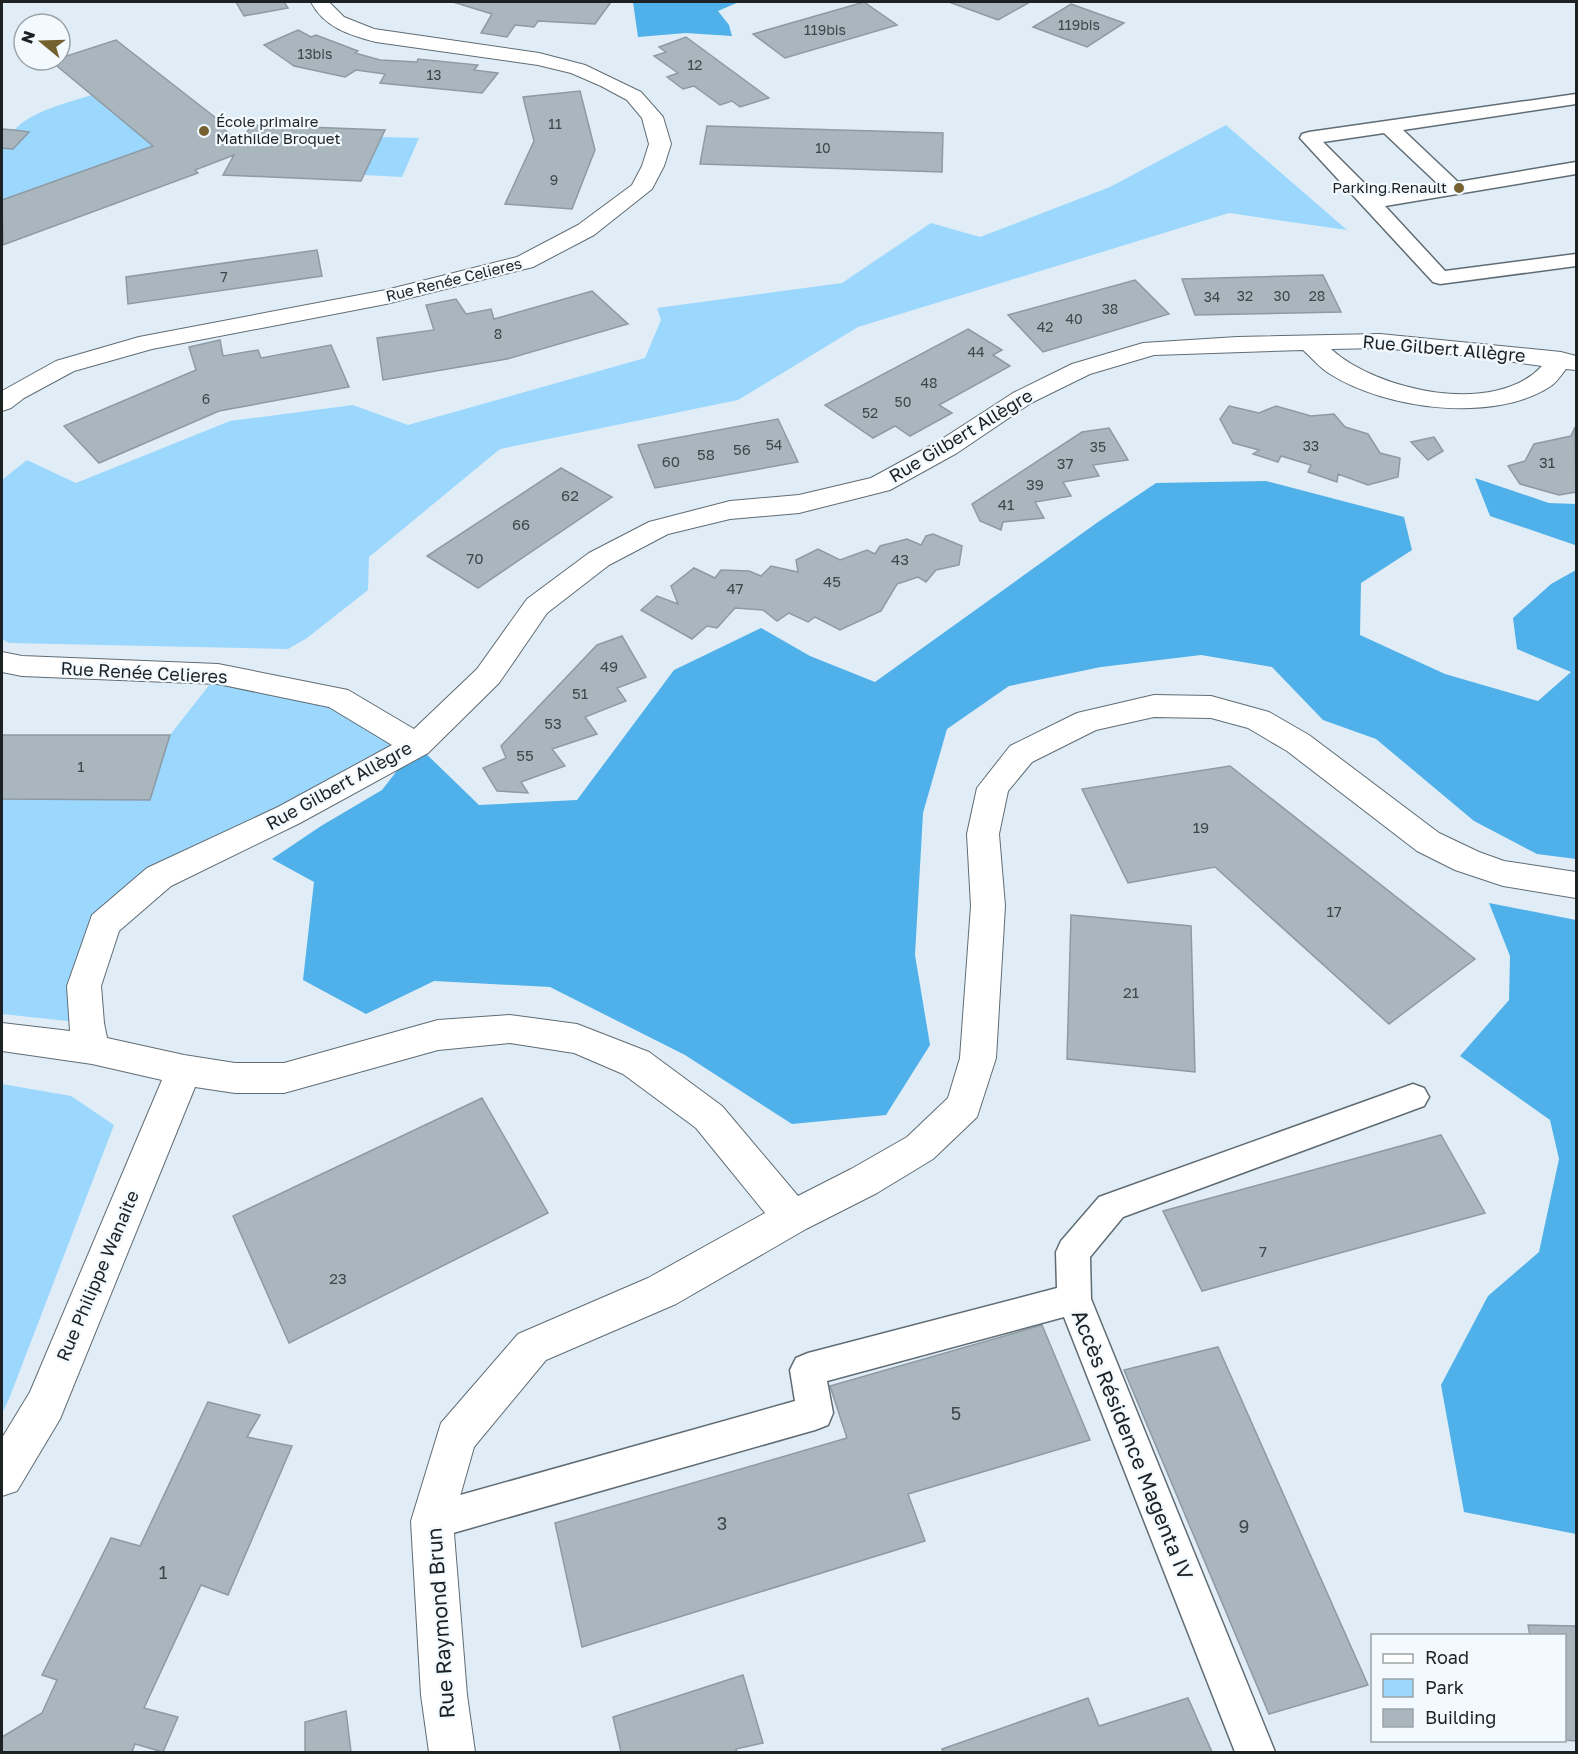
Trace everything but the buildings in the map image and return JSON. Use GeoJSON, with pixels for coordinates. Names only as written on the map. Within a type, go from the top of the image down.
{"type":"FeatureCollection","features":[{"type":"Feature","properties":{"kind":"street","name":"Rue Renée Celieres"},"geometry":{"type":"LineString","coordinates":[[2,403],[15,393],[65,366],[148,342],[386,297],[525,262],[586,230],[641,189],[653,166],[660,144],[652,117],[634,96],[578,69],[539,59],[376,36],[356,31],[337,23],[320,2]]}},
{"type":"Feature","properties":{"kind":"street","name":"Rue Gilbert Allègre"},"geometry":{"type":"LineString","coordinates":[[92,1049],[86,1023],[84,987],[104,924],[159,877],[290,815],[417,745],[488,675],[537,606],[598,559],[659,528],[730,510],[799,504],[880,484],[948,447],[1022,398],[1081,369],[1152,348],[1380,341],[1473,349],[1569,362]]}},
{"type":"Feature","properties":{"kind":"street"},"geometry":{"type":"LineString","coordinates":[[1308,342],[1339,369],[1370,384],[1397,393],[1438,400],[1479,400],[1510,395],[1538,384],[1569,362]]}},
{"type":"Feature","properties":{"kind":"street","name":"Rue Renée Celieres"},"geometry":{"type":"LineString","coordinates":[[2,662],[22,666],[218,674],[337,698],[417,745]]}},
{"type":"Feature","properties":{"kind":"street","name":"Rue Raymond Brun"},"geometry":{"type":"LineString","coordinates":[[452,1752],[444,1695],[432,1521],[456,1437],[532,1347],[662,1292],[792,1217],[864,1181],[920,1148],[964,1106],[978,1058],[988,906],[983,834],[993,788],[1021,754],[1088,721],[1154,706],[1211,707],[1258,720],[1298,743],[1428,842],[1467,861],[1503,873],[1576,885]]}},
{"type":"Feature","properties":{"kind":"street"},"geometry":{"type":"LineString","coordinates":[[2,1037],[92,1049],[184,1071],[235,1078],[284,1078],[438,1035],[510,1029],[578,1039],[636,1063],[709,1117],[792,1217]]}},
{"type":"Feature","properties":{"kind":"street","name":"Rue Philippe Wanaite"},"geometry":{"type":"LineString","coordinates":[[2,1476],[45,1406],[184,1071]]}},
{"type":"Feature","properties":{"kind":"lane"},"geometry":{"type":"LineString","coordinates":[[1576,99],[1309,138],[1440,278],[1576,260]]}},
{"type":"Feature","properties":{"kind":"lane"},"geometry":{"type":"LineString","coordinates":[[1389,127],[1454,188]]}},
{"type":"Feature","properties":{"kind":"lane"},"geometry":{"type":"LineString","coordinates":[[1371,202],[1576,168]]}},
{"type":"Feature","properties":{"kind":"lane","name":"Accès Résidence Magenta IV"},"geometry":{"type":"LineString","coordinates":[[1255,1752],[1074,1299],[1074,1252],[1111,1207],[1413,1097]]}},
{"type":"Feature","properties":{"kind":"lane"},"geometry":{"type":"LineString","coordinates":[[432,1521],[815,1413],[808,1370],[1074,1299]]}},
{"type":"Feature","properties":{"kind":"green space"},"geometry":{"type":"Polygon","coordinates":[[[91,95],[153,146],[2,200],[2,148],[13,149],[29,132],[14,130],[31,117],[91,95]]]}},
{"type":"Feature","properties":{"kind":"green space"},"geometry":{"type":"Polygon","coordinates":[[[1226,125],[1347,230],[1229,213],[858,327],[738,400],[500,449],[369,557],[368,590],[307,638],[288,649],[9,643],[2,639],[2,480],[27,460],[76,483],[230,421],[353,405],[408,425],[645,358],[661,320],[657,308],[842,283],[931,223],[980,237],[1110,187],[1226,125]]]}},
{"type":"Feature","properties":{"kind":"green space"},"geometry":{"type":"Polygon","coordinates":[[[382,137],[419,138],[402,177],[364,175],[382,137]]]}},
{"type":"Feature","properties":{"kind":"green space"},"geometry":{"type":"Polygon","coordinates":[[[218,674],[337,698],[417,745],[104,924],[86,1023],[2,1014],[2,799],[149,800],[170,735],[218,674]]]}},
{"type":"Feature","properties":{"kind":"green space"},"geometry":{"type":"Polygon","coordinates":[[[2,1084],[71,1096],[114,1125],[2,1413],[2,1084]]]}},
{"type":"Feature","properties":{"kind":"shaded area"},"geometry":{"type":"Polygon","coordinates":[[[633,2],[739,2],[718,11],[729,25],[732,36],[686,33],[638,37],[633,2]]]}},
{"type":"Feature","properties":{"kind":"shaded area"},"geometry":{"type":"Polygon","coordinates":[[[1475,478],[1549,503],[1576,504],[1576,549],[1575,545],[1490,516],[1475,478]]]}},
{"type":"Feature","properties":{"kind":"shaded area"},"geometry":{"type":"Polygon","coordinates":[[[1266,481],[1404,517],[1412,550],[1361,583],[1360,635],[1445,674],[1538,701],[1571,672],[1517,649],[1513,618],[1551,584],[1576,570],[1576,859],[1537,854],[1474,821],[1376,739],[1323,720],[1272,667],[1201,655],[1101,667],[1009,686],[947,729],[923,813],[915,955],[930,1045],[886,1115],[792,1124],[685,1055],[550,987],[434,981],[366,1014],[303,980],[314,882],[272,859],[321,826],[382,790],[417,745],[479,805],[577,800],[674,670],[761,628],[810,656],[875,682],[1156,483],[1266,481]]]}},
{"type":"Feature","properties":{"kind":"shaded area"},"geometry":{"type":"Polygon","coordinates":[[[1489,903],[1576,920],[1576,1534],[1464,1512],[1441,1385],[1488,1296],[1539,1252],[1559,1159],[1550,1120],[1460,1056],[1509,1000],[1510,956],[1489,903]]]}},
{"type":"Feature","properties":{"kind":"place","name":"École primaire Mathilde Broquet"},"geometry":{"type":"Point","coordinates":[204,131]}},
{"type":"Feature","properties":{"kind":"place","name":"Parking Renault"},"geometry":{"type":"Point","coordinates":[1459,188]}}]}
